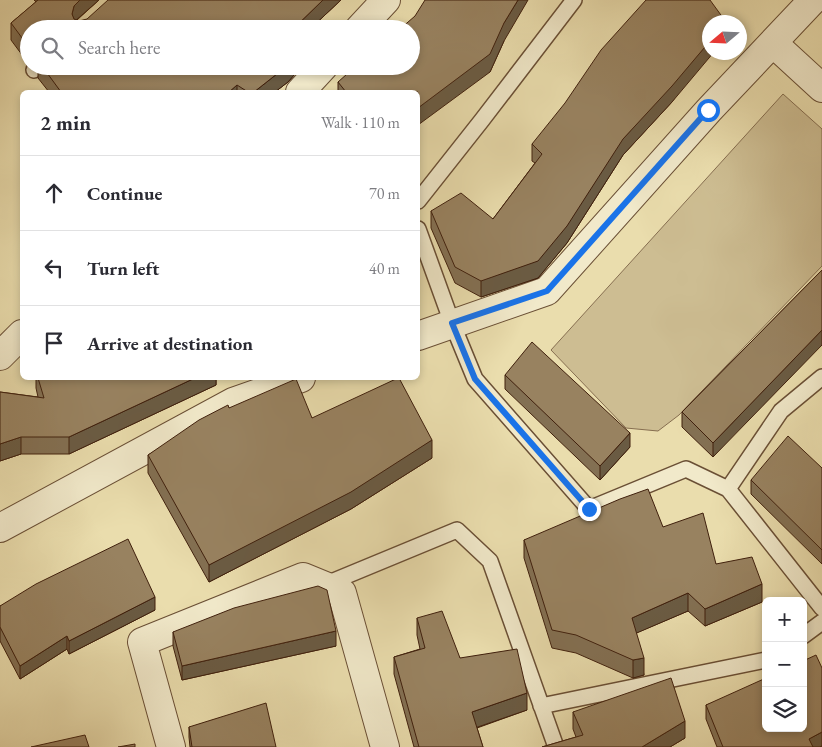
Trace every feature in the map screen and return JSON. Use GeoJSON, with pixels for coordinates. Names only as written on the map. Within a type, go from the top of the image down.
{"type":"FeatureCollection","features":[{"type":"Feature","properties":{"kind":"street"},"geometry":{"type":"LineString","coordinates":[[367,20],[386,0]]}},
{"type":"Feature","properties":{"kind":"street"},"geometry":{"type":"LineString","coordinates":[[420,335],[547,291],[708,110],[813,0]]}},
{"type":"Feature","properties":{"kind":"street"},"geometry":{"type":"LineString","coordinates":[[772,43],[822,88]]}},
{"type":"Feature","properties":{"kind":"street"},"geometry":{"type":"LineString","coordinates":[[302,90],[316,75]]}},
{"type":"Feature","properties":{"kind":"street"},"geometry":{"type":"LineString","coordinates":[[0,356],[20,336]]}},
{"type":"Feature","properties":{"kind":"street"},"geometry":{"type":"LineString","coordinates":[[0,528],[233,402],[295,380]]}},
{"type":"Feature","properties":{"kind":"street"},"geometry":{"type":"LineString","coordinates":[[171,747],[142,642],[303,577],[342,593],[385,747]]}},
{"type":"Feature","properties":{"kind":"lane"},"geometry":{"type":"LineString","coordinates":[[420,198],[574,0]]}},
{"type":"Feature","properties":{"kind":"lane"},"geometry":{"type":"LineString","coordinates":[[420,235],[452,323],[475,379],[589,509],[686,469],[728,489],[822,608]]}},
{"type":"Feature","properties":{"kind":"lane"},"geometry":{"type":"LineString","coordinates":[[728,489],[781,411],[822,377]]}},
{"type":"Feature","properties":{"kind":"lane"},"geometry":{"type":"LineString","coordinates":[[324,585],[457,530],[490,561],[556,747]]}},
{"type":"Feature","properties":{"kind":"lane"},"geometry":{"type":"LineString","coordinates":[[807,633],[822,622]]}},
{"type":"Feature","properties":{"kind":"lane"},"geometry":{"type":"LineString","coordinates":[[541,706],[762,661]]}},
{"type":"Feature","properties":{"kind":"shaded area"},"geometry":{"type":"Polygon","coordinates":[[[783,94],[822,129],[822,266],[679,415],[658,431],[626,428],[551,350],[783,94]]]}},
{"type":"Feature","properties":{"kind":"building"},"geometry":{"type":"Polygon","coordinates":[[[38,0],[80,0],[74,6],[72,14],[76,20],[20,20],[20,35],[11,23],[38,0]]]}},
{"type":"Feature","properties":{"kind":"building"},"geometry":{"type":"Polygon","coordinates":[[[108,0],[323,0],[302,20],[83,20],[87,19],[108,0]]]}},
{"type":"Feature","properties":{"kind":"building"},"geometry":{"type":"Polygon","coordinates":[[[425,0],[518,0],[504,23],[490,54],[420,106],[420,90],[344,90],[338,82],[346,75],[420,75],[420,20],[410,20],[425,0]]]}},
{"type":"Feature","properties":{"kind":"building"},"geometry":{"type":"Polygon","coordinates":[[[646,0],[710,0],[721,15],[702,15],[702,50],[623,139],[567,226],[538,261],[481,281],[455,267],[431,211],[461,193],[493,219],[542,154],[532,144],[565,103],[601,50],[646,0]]]}},
{"type":"Feature","properties":{"kind":"building"},"geometry":{"type":"Polygon","coordinates":[[[49,75],[276,75],[257,90],[245,90],[237,85],[231,90],[60,90],[49,75]]]}},
{"type":"Feature","properties":{"kind":"building"},"geometry":{"type":"Polygon","coordinates":[[[822,270],[822,330],[713,443],[682,412],[822,270]]]}},
{"type":"Feature","properties":{"kind":"building"},"geometry":{"type":"Polygon","coordinates":[[[532,342],[630,433],[600,466],[505,375],[532,342]]]}},
{"type":"Feature","properties":{"kind":"building"},"geometry":{"type":"Polygon","coordinates":[[[39,380],[191,380],[69,437],[21,437],[0,444],[0,392],[44,398],[39,380]]]}},
{"type":"Feature","properties":{"kind":"building"},"geometry":{"type":"Polygon","coordinates":[[[294,380],[296,380],[312,418],[394,380],[400,380],[432,440],[351,492],[209,565],[148,455],[199,420],[228,405],[229,408],[294,380]]]}},
{"type":"Feature","properties":{"kind":"building"},"geometry":{"type":"Polygon","coordinates":[[[788,436],[822,468],[822,550],[751,480],[788,436]]]}},
{"type":"Feature","properties":{"kind":"building"},"geometry":{"type":"Polygon","coordinates":[[[648,489],[663,527],[703,513],[716,564],[752,557],[762,584],[705,609],[688,593],[632,618],[644,658],[633,660],[576,635],[552,630],[524,540],[648,489]]]}},
{"type":"Feature","properties":{"kind":"building"},"geometry":{"type":"Polygon","coordinates":[[[128,539],[155,597],[69,641],[67,636],[20,666],[0,627],[0,606],[36,584],[128,539]]]}},
{"type":"Feature","properties":{"kind":"building"},"geometry":{"type":"Polygon","coordinates":[[[318,586],[327,590],[336,631],[182,666],[173,632],[234,608],[318,586]]]}},
{"type":"Feature","properties":{"kind":"building"},"geometry":{"type":"Polygon","coordinates":[[[442,611],[460,658],[517,649],[527,693],[472,712],[483,747],[419,747],[394,657],[425,648],[417,618],[442,611]]]}},
{"type":"Feature","properties":{"kind":"building"},"geometry":{"type":"Polygon","coordinates":[[[816,655],[822,668],[822,732],[809,739],[813,747],[723,747],[706,705],[762,680],[762,732],[807,732],[807,659],[816,655]]]}},
{"type":"Feature","properties":{"kind":"building"},"geometry":{"type":"Polygon","coordinates":[[[671,678],[685,721],[642,747],[542,747],[583,735],[573,712],[671,678]]]}},
{"type":"Feature","properties":{"kind":"building"},"geometry":{"type":"Polygon","coordinates":[[[266,703],[276,747],[192,747],[189,727],[266,703]]]}},
{"type":"Feature","properties":{"kind":"building"},"geometry":{"type":"Polygon","coordinates":[[[85,735],[89,747],[31,747],[85,735]]]}},
{"type":"Feature","properties":{"kind":"building"},"geometry":{"type":"Polygon","coordinates":[[[135,744],[135,747],[118,747],[135,744]]]}},
{"type":"Feature","properties":{"kind":"route"},"geometry":{"type":"LineString","coordinates":[[589,509],[475,379],[452,323],[547,291],[708,110]]}}]}
